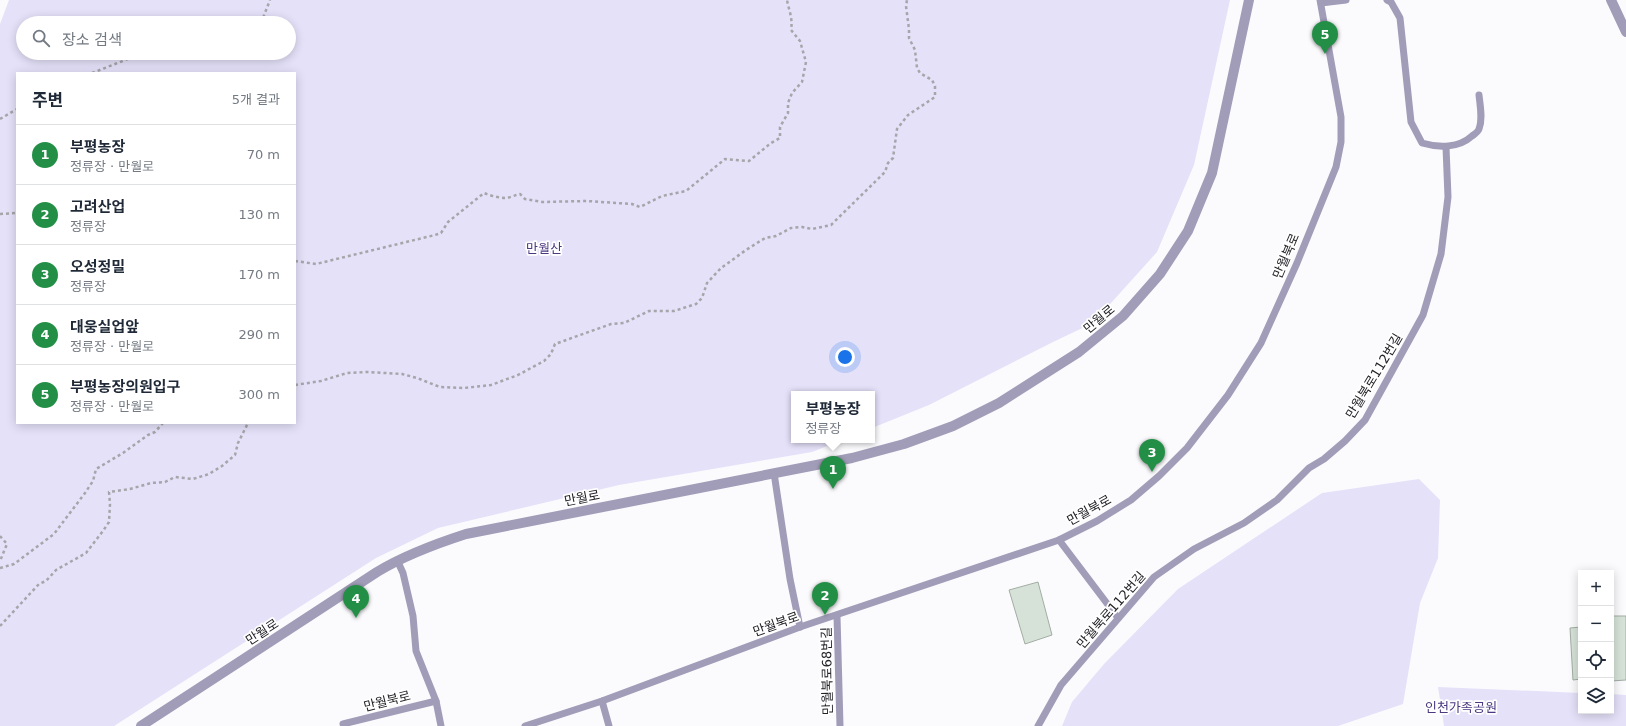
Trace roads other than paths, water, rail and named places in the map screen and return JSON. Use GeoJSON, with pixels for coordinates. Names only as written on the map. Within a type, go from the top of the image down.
{"type":"FeatureCollection","features":[{"type":"Feature","properties":{"kind":"street","name":"만월로"},"geometry":{"type":"LineString","coordinates":[[141,726],[377,572],[397,560],[430,546],[466,534],[852,458],[904,444],[952,426],[998,403],[1079,352],[1123,316],[1160,274],[1188,231],[1212,172],[1249,0]]}},
{"type":"Feature","properties":{"kind":"street"},"geometry":{"type":"LineString","coordinates":[[1611,0],[1626,32]]}},
{"type":"Feature","properties":{"kind":"lane"},"geometry":{"type":"LineString","coordinates":[[1321,2],[1346,0]]}},
{"type":"Feature","properties":{"kind":"lane"},"geometry":{"type":"LineString","coordinates":[[1387,0],[1391,2],[1400,18],[1411,122],[1422,143],[1446,147],[1469,139],[1479,130],[1479,95]]}},
{"type":"Feature","properties":{"kind":"lane","name":"만월북로"},"geometry":{"type":"LineString","coordinates":[[525,726],[602,701],[800,627],[837,616],[1059,540],[1097,521],[1131,500],[1159,476],[1187,448],[1228,395],[1261,343],[1294,270],[1336,167],[1341,142],[1341,117],[1321,2]]}},
{"type":"Feature","properties":{"kind":"lane","name":"만월북로112번길"},"geometry":{"type":"LineString","coordinates":[[1038,726],[1060,685],[1154,577],[1194,549],[1244,523],[1277,500],[1309,468],[1324,459],[1364,420],[1423,315],[1441,254],[1448,197],[1446,147]]}},
{"type":"Feature","properties":{"kind":"lane"},"geometry":{"type":"LineString","coordinates":[[774,473],[790,579],[800,627]]}},
{"type":"Feature","properties":{"kind":"lane"},"geometry":{"type":"LineString","coordinates":[[1059,540],[1118,618]]}},
{"type":"Feature","properties":{"kind":"lane"},"geometry":{"type":"LineString","coordinates":[[397,560],[404,572],[413,616],[416,651],[436,701],[441,726]]}},
{"type":"Feature","properties":{"kind":"lane","name":"만월북로68번길"},"geometry":{"type":"LineString","coordinates":[[837,616],[840,726]]}},
{"type":"Feature","properties":{"kind":"lane","name":"만월북로"},"geometry":{"type":"LineString","coordinates":[[343,724],[436,701]]}},
{"type":"Feature","properties":{"kind":"lane"},"geometry":{"type":"LineString","coordinates":[[602,701],[609,726]]}},
{"type":"Feature","properties":{"kind":"place","name":"부평농장의원입구"},"geometry":{"type":"Point","coordinates":[1325,54]}},
{"type":"Feature","properties":{"kind":"place","name":"오성정밀"},"geometry":{"type":"Point","coordinates":[1152,472]}},
{"type":"Feature","properties":{"kind":"place","name":"부평농장"},"geometry":{"type":"Point","coordinates":[833,489]}},
{"type":"Feature","properties":{"kind":"place","name":"고려산업"},"geometry":{"type":"Point","coordinates":[825,615]}},
{"type":"Feature","properties":{"kind":"place","name":"대웅실업앞"},"geometry":{"type":"Point","coordinates":[356,618]}},
{"type":"Feature","properties":{"kind":"park label","name":"만월산"},"geometry":{"type":"Point","coordinates":[544,248]}},
{"type":"Feature","properties":{"kind":"park label","name":"인천가족공원"},"geometry":{"type":"Point","coordinates":[1461,707]}}]}
